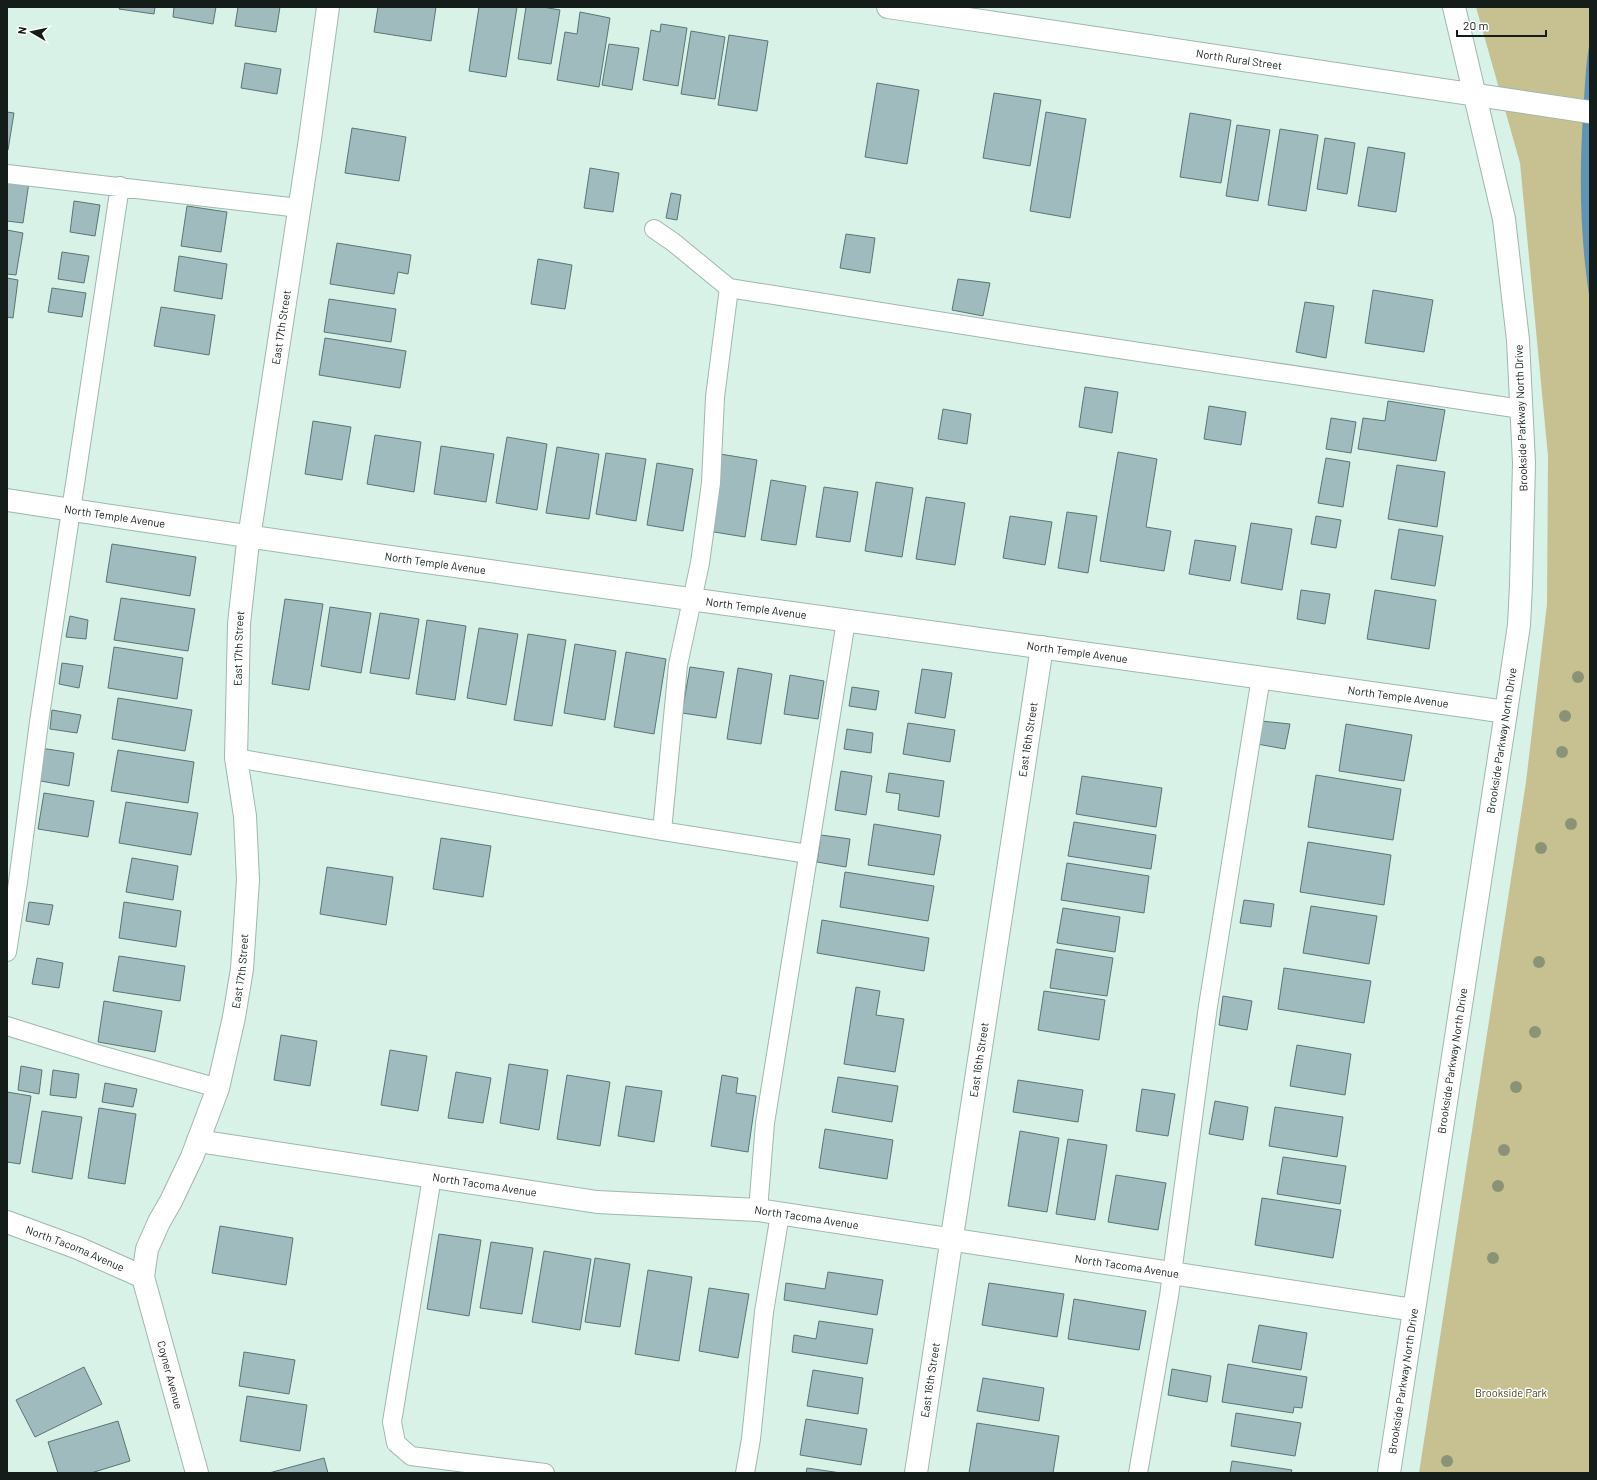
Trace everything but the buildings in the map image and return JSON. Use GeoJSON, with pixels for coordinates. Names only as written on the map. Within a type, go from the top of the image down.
{"type":"FeatureCollection","features":[{"type":"Feature","properties":{"kind":"street","name":"East 17th Street"},"geometry":{"type":"LineString","coordinates":[[143,1277],[147,1249],[192,1157],[218,1088],[234,1017],[245,941],[248,880],[245,824],[236,758],[239,631],[249,536],[328,7]]}},
{"type":"Feature","properties":{"kind":"street","name":"North Rural Street"},"geometry":{"type":"LineString","coordinates":[[888,7],[1590,112]]}},
{"type":"Feature","properties":{"kind":"street","name":"Brookside Parkway North Drive"},"geometry":{"type":"LineString","coordinates":[[1389,1473],[1519,626],[1521,585],[1524,462],[1518,340],[1504,219],[1454,7]]}},
{"type":"Feature","properties":{"kind":"street","name":"North Temple Avenue"},"geometry":{"type":"LineString","coordinates":[[7,500],[692,600],[1261,677],[1506,712]]}},
{"type":"Feature","properties":{"kind":"street","name":"East 16th Street"},"geometry":{"type":"LineString","coordinates":[[916,1473],[1042,647]]}},
{"type":"Feature","properties":{"kind":"street","name":"North Tacoma Avenue"},"geometry":{"type":"LineString","coordinates":[[198,1141],[597,1202],[758,1210],[1414,1310]]}},
{"type":"Feature","properties":{"kind":"street","name":"North Tacoma Avenue"},"geometry":{"type":"LineString","coordinates":[[7,1222],[78,1248],[143,1277]]}},
{"type":"Feature","properties":{"kind":"street","name":"Coyner Avenue"},"geometry":{"type":"LineString","coordinates":[[143,1277],[197,1473]]}},
{"type":"Feature","properties":{"kind":"lane"},"geometry":{"type":"LineString","coordinates":[[7,174],[299,208]]}},
{"type":"Feature","properties":{"kind":"lane"},"geometry":{"type":"LineString","coordinates":[[7,952],[120,186]]}},
{"type":"Feature","properties":{"kind":"lane"},"geometry":{"type":"LineString","coordinates":[[654,229],[674,242],[729,288],[1054,339],[1521,409]]}},
{"type":"Feature","properties":{"kind":"lane"},"geometry":{"type":"LineString","coordinates":[[662,831],[678,665],[700,563],[711,483],[715,397],[729,288]]}},
{"type":"Feature","properties":{"kind":"lane"},"geometry":{"type":"LineString","coordinates":[[758,1210],[765,1123],[846,621]]}},
{"type":"Feature","properties":{"kind":"lane"},"geometry":{"type":"LineString","coordinates":[[1138,1473],[1172,1273],[1208,1006],[1261,677]]}},
{"type":"Feature","properties":{"kind":"lane"},"geometry":{"type":"LineString","coordinates":[[236,758],[662,831],[808,854]]}},
{"type":"Feature","properties":{"kind":"lane"},"geometry":{"type":"LineString","coordinates":[[7,1026],[100,1055],[218,1088]]}},
{"type":"Feature","properties":{"kind":"lane"},"geometry":{"type":"LineString","coordinates":[[432,1177],[392,1422],[396,1443],[411,1456],[482,1469],[545,1473]]}},
{"type":"Feature","properties":{"kind":"lane"},"geometry":{"type":"LineString","coordinates":[[745,1473],[764,1312],[780,1214]]}},
{"type":"Feature","properties":{"kind":"green space","name":"Brookside Park"},"geometry":{"type":"Polygon","coordinates":[[[1476,7],[1590,7],[1590,1473],[1419,1473],[1526,782],[1547,604],[1548,456],[1520,163],[1476,7]]]}},
{"type":"Feature","properties":{"kind":"water"},"geometry":{"type":"Polygon","coordinates":[[[1590,41],[1590,301],[1582,231],[1581,185],[1585,87],[1590,41]]]}}]}
